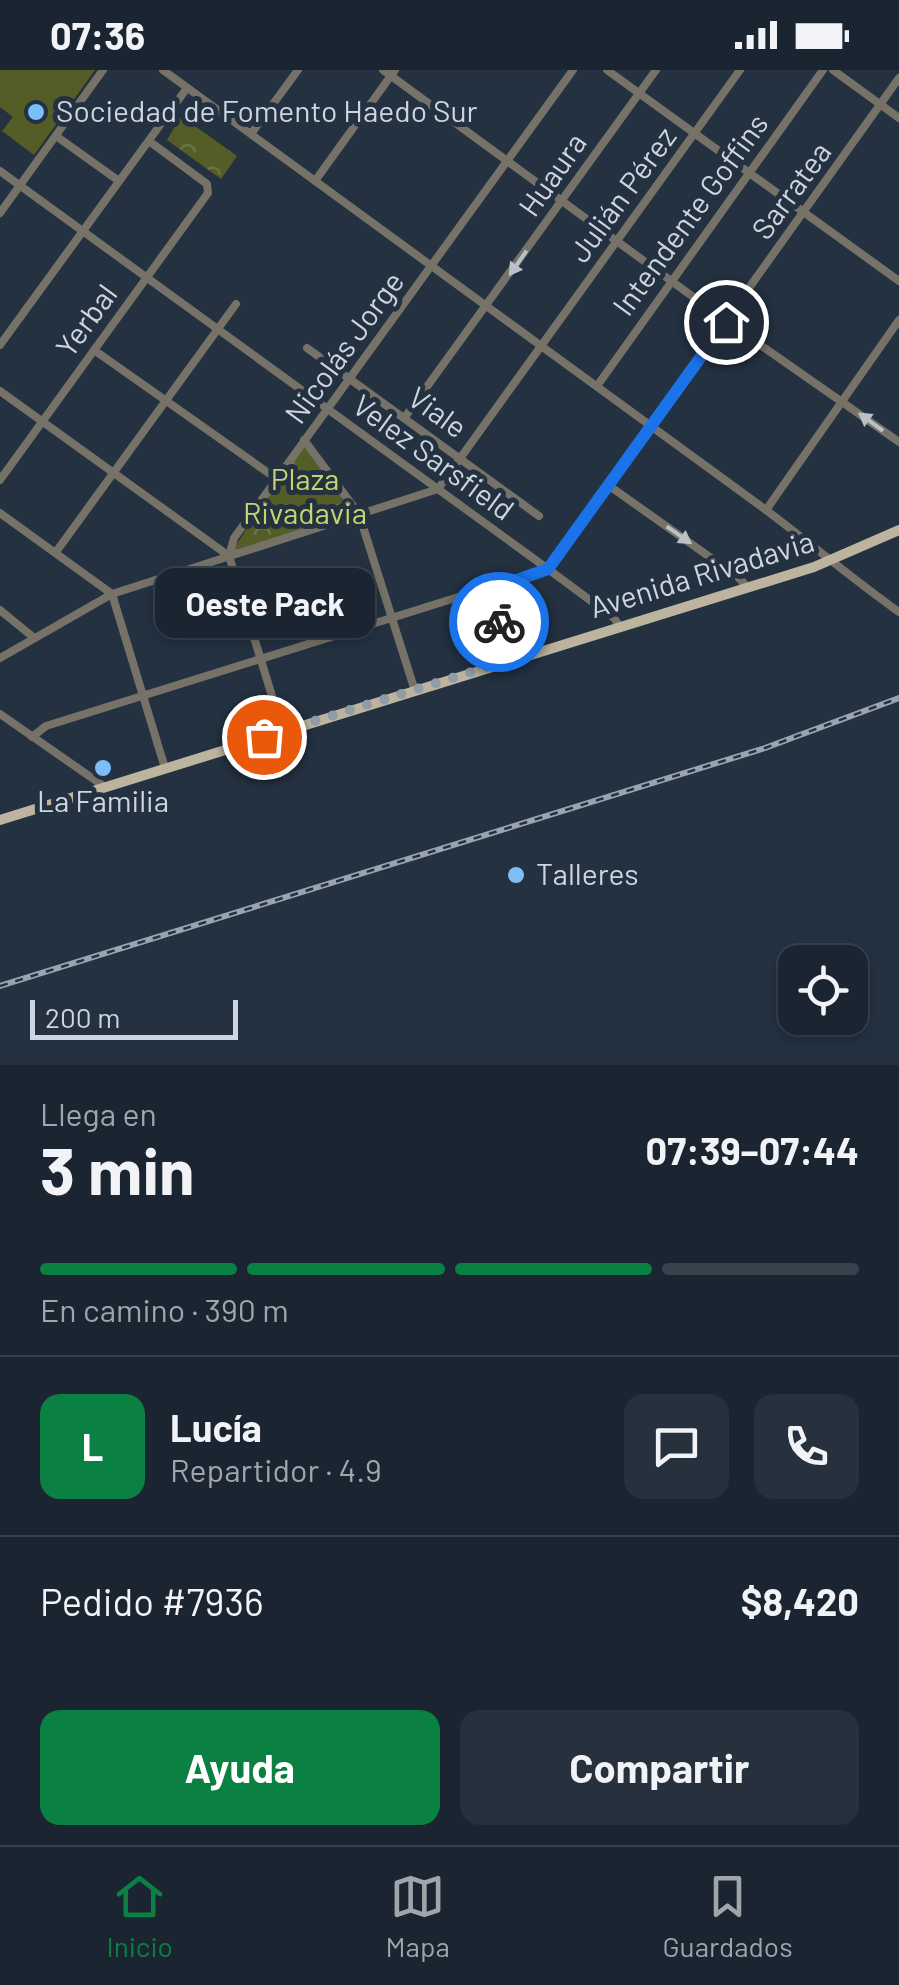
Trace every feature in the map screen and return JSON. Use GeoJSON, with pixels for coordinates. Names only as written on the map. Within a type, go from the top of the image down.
{"type":"FeatureCollection","features":[{"type":"Feature","properties":{"kind":"main road","name":"Avenida Rivadavia"},"geometry":{"type":"LineString","coordinates":[[0,820],[831,562],[899,530]]}},
{"type":"Feature","properties":{"kind":"street"},"geometry":{"type":"LineString","coordinates":[[0,213],[103,70]]}},
{"type":"Feature","properties":{"kind":"street"},"geometry":{"type":"LineString","coordinates":[[163,70],[766,510],[899,612]]}},
{"type":"Feature","properties":{"kind":"street"},"geometry":{"type":"LineString","coordinates":[[251,134],[298,70]]}},
{"type":"Feature","properties":{"kind":"street","name":"Nicolás Jorge"},"geometry":{"type":"LineString","coordinates":[[228,556],[234,538],[573,70]]}},
{"type":"Feature","properties":{"kind":"street"},"geometry":{"type":"LineString","coordinates":[[607,70],[899,281]]}},
{"type":"Feature","properties":{"kind":"street","name":"Huaura"},"geometry":{"type":"LineString","coordinates":[[404,416],[488,306],[656,70]]}},
{"type":"Feature","properties":{"kind":"street","name":"Julián Pérez"},"geometry":{"type":"LineString","coordinates":[[438,488],[740,70]]}},
{"type":"Feature","properties":{"kind":"street","name":"Intendente Goffins"},"geometry":{"type":"LineString","coordinates":[[597,386],[823,70]]}},
{"type":"Feature","properties":{"kind":"street"},"geometry":{"type":"LineString","coordinates":[[833,70],[899,118]]}},
{"type":"Feature","properties":{"kind":"street"},"geometry":{"type":"LineString","coordinates":[[315,181],[390,72],[726,322],[899,442]]}},
{"type":"Feature","properties":{"kind":"street","name":"Sarratea"},"geometry":{"type":"LineString","coordinates":[[548,569],[899,78]]}},
{"type":"Feature","properties":{"kind":"street"},"geometry":{"type":"LineString","coordinates":[[0,345],[187,88]]}},
{"type":"Feature","properties":{"kind":"street"},"geometry":{"type":"LineString","coordinates":[[56,136],[119,181]]}},
{"type":"Feature","properties":{"kind":"street","name":"Yerbal"},"geometry":{"type":"LineString","coordinates":[[0,480],[209,189],[148,141]]}},
{"type":"Feature","properties":{"kind":"street","name":"Velez Sarsfield"},"geometry":{"type":"LineString","coordinates":[[0,171],[438,488],[620,626]]}},
{"type":"Feature","properties":{"kind":"street"},"geometry":{"type":"LineString","coordinates":[[56,552],[236,304]]}},
{"type":"Feature","properties":{"kind":"street"},"geometry":{"type":"LineString","coordinates":[[766,510],[899,320]]}},
{"type":"Feature","properties":{"kind":"street","name":"Viale"},"geometry":{"type":"LineString","coordinates":[[307,348],[539,516]]}},
{"type":"Feature","properties":{"kind":"street"},"geometry":{"type":"LineString","coordinates":[[94,350],[277,479]]}},
{"type":"Feature","properties":{"kind":"street"},"geometry":{"type":"LineString","coordinates":[[0,391],[228,556],[283,732]]}},
{"type":"Feature","properties":{"kind":"street"},"geometry":{"type":"LineString","coordinates":[[304,440],[359,514],[415,691]]}},
{"type":"Feature","properties":{"kind":"street"},"geometry":{"type":"LineString","coordinates":[[608,485],[748,588]]}},
{"type":"Feature","properties":{"kind":"street"},"geometry":{"type":"LineString","coordinates":[[0,658],[112,594],[438,488]]}},
{"type":"Feature","properties":{"kind":"street"},"geometry":{"type":"LineString","coordinates":[[0,513],[112,594],[165,768]]}},
{"type":"Feature","properties":{"kind":"street"},"geometry":{"type":"LineString","coordinates":[[32,737],[46,726],[548,569]]}},
{"type":"Feature","properties":{"kind":"street"},"geometry":{"type":"LineString","coordinates":[[489,590],[510,660]]}},
{"type":"Feature","properties":{"kind":"street"},"geometry":{"type":"LineString","coordinates":[[0,610],[33,637]]}},
{"type":"Feature","properties":{"kind":"street"},"geometry":{"type":"LineString","coordinates":[[0,714],[105,786]]}},
{"type":"Feature","properties":{"kind":"green space","name":"Sociedad de Fomento Haedo Sur"},"geometry":{"type":"Polygon","coordinates":[[[0,70],[95,70],[34,155],[2,131],[13,117],[0,107],[0,70]]]}},
{"type":"Feature","properties":{"kind":"green space"},"geometry":{"type":"Polygon","coordinates":[[[181,116],[237,156],[221,179],[167,140],[181,116]]]}},
{"type":"Feature","properties":{"kind":"green space","name":"Plaza Rivadavia"},"geometry":{"type":"Polygon","coordinates":[[[304,440],[359,514],[229,556],[304,440]]]}},
{"type":"Feature","properties":{"kind":"railway"},"geometry":{"type":"LineString","coordinates":[[0,986],[765,748],[899,698]]}},
{"type":"Feature","properties":{"kind":"way so far"},"geometry":{"type":"LineString","coordinates":[[264,737],[510,660],[499,622]]}},
{"type":"Feature","properties":{"kind":"place","name":"Sociedad de Fomento Haedo Sur"},"geometry":{"type":"Point","coordinates":[36,112]}},
{"type":"Feature","properties":{"kind":"place","name":"Oeste Pack"},"geometry":{"type":"Point","coordinates":[264,737]}},
{"type":"Feature","properties":{"kind":"place","name":"La Familia"},"geometry":{"type":"Point","coordinates":[103,768]}},
{"type":"Feature","properties":{"kind":"place","name":"Talleres"},"geometry":{"type":"Point","coordinates":[516,875]}},
{"type":"Feature","properties":{"kind":"route"},"geometry":{"type":"LineString","coordinates":[[499,622],[489,590],[548,569],[726,322]]}}]}
